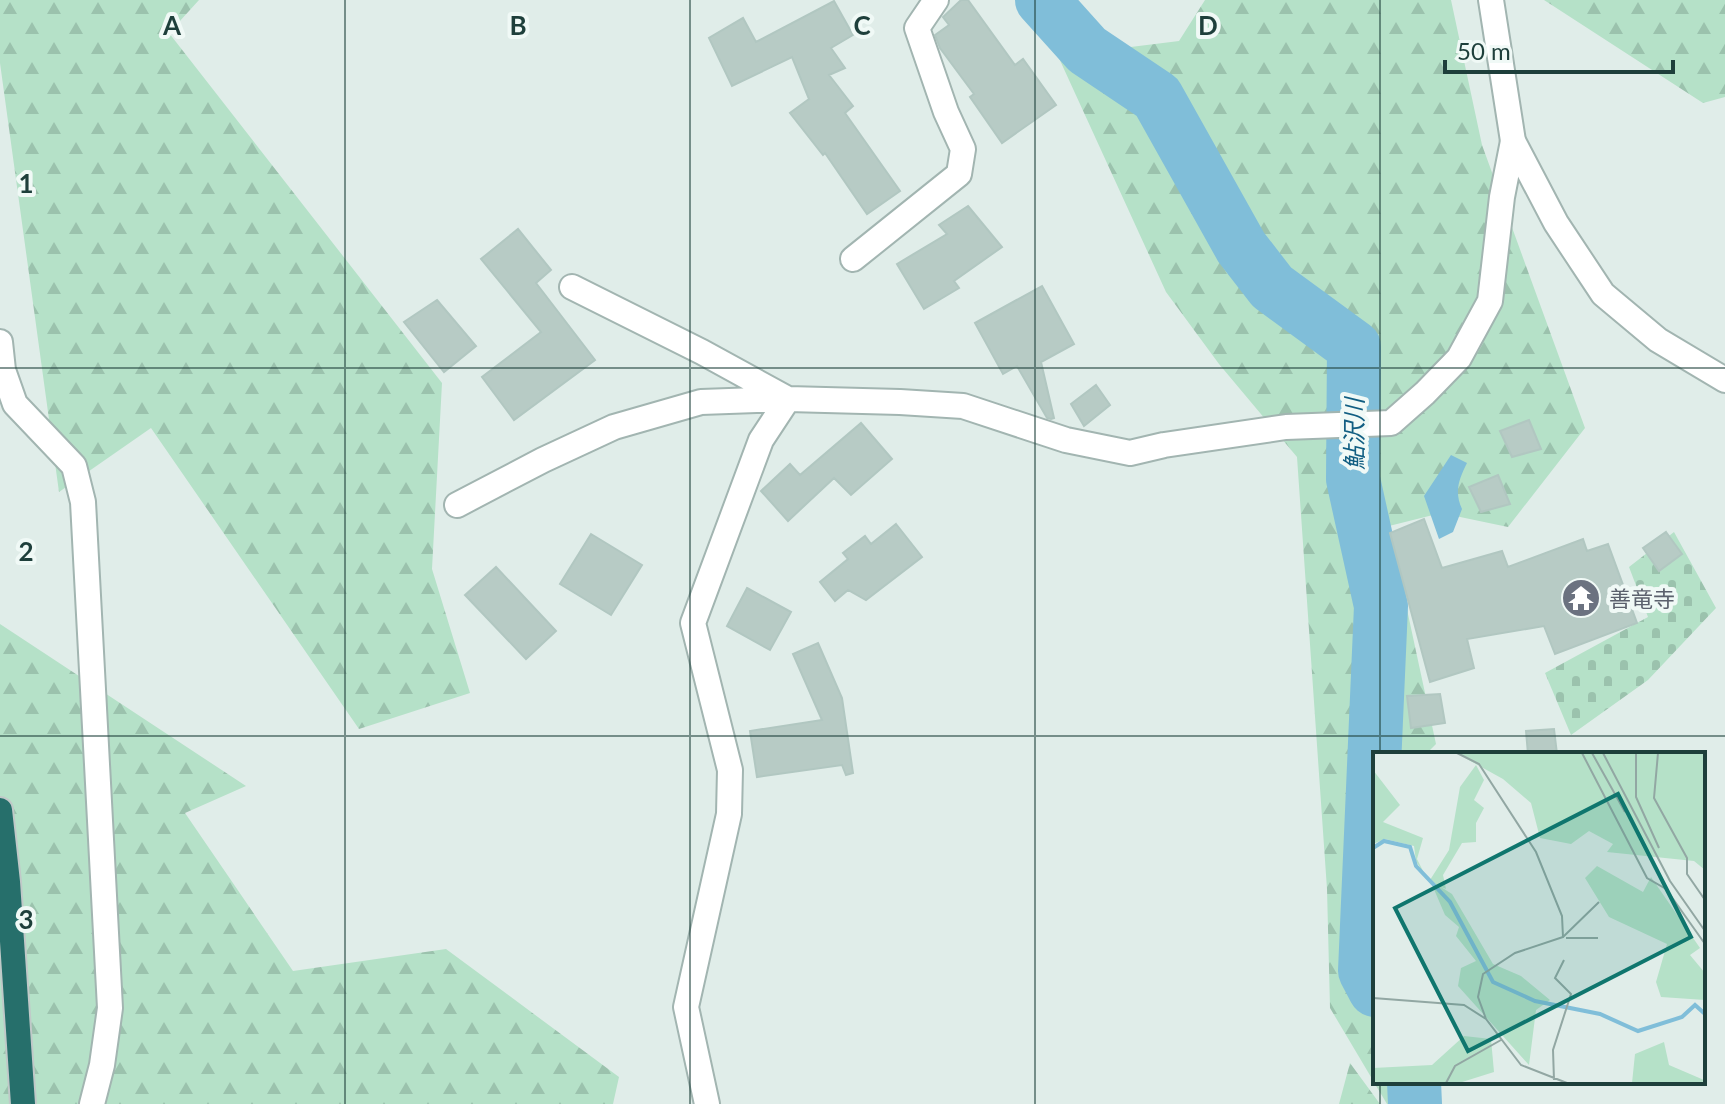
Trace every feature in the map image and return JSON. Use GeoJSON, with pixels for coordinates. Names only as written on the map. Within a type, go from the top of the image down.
{"type":"FeatureCollection","features":[{"type":"Feature","properties":{"kind":"highway"},"geometry":{"type":"LineString","coordinates":[[0,810],[23,1104]]}},
{"type":"Feature","properties":{"kind":"street"},"geometry":{"type":"LineString","coordinates":[[853,259],[959,174],[963,149],[946,112],[917,28],[936,0]]}},
{"type":"Feature","properties":{"kind":"street"},"geometry":{"type":"LineString","coordinates":[[1491,0],[1513,141],[1556,223],[1603,294],[1658,340],[1725,380]]}},
{"type":"Feature","properties":{"kind":"street"},"geometry":{"type":"LineString","coordinates":[[457,505],[614,427],[701,402],[788,399],[963,406],[1066,440],[1130,453],[1286,427],[1391,423],[1459,358],[1490,301],[1502,197],[1513,141]]}},
{"type":"Feature","properties":{"kind":"street"},"geometry":{"type":"LineString","coordinates":[[572,287],[788,399]]}},
{"type":"Feature","properties":{"kind":"street"},"geometry":{"type":"LineString","coordinates":[[0,342],[3,370],[15,404],[74,466],[83,502],[110,1008],[102,1065],[92,1104]]}},
{"type":"Feature","properties":{"kind":"street"},"geometry":{"type":"LineString","coordinates":[[707,1104],[686,1007],[729,814],[730,770],[693,623],[761,440],[788,399]]}},
{"type":"Feature","properties":{"kind":"green space"},"geometry":{"type":"Polygon","coordinates":[[[0,0],[199,0],[169,33],[442,383],[432,569],[470,693],[359,729],[151,428],[59,492],[0,63],[0,0]]]}},
{"type":"Feature","properties":{"kind":"green space"},"geometry":{"type":"Polygon","coordinates":[[[1205,0],[1451,0],[1482,145],[1585,428],[1508,527],[1441,513],[1389,526],[1436,744],[1428,752],[1373,752],[1373,1080],[1330,1008],[1327,889],[1297,457],[1219,364],[1166,292],[1058,56],[1179,41],[1205,0]]]}},
{"type":"Feature","properties":{"kind":"green space"},"geometry":{"type":"Polygon","coordinates":[[[1544,0],[1725,0],[1725,97],[1703,103],[1544,0]]]}},
{"type":"Feature","properties":{"kind":"green space"},"geometry":{"type":"Polygon","coordinates":[[[1674,532],[1716,608],[1648,680],[1571,735],[1545,673],[1648,617],[1629,567],[1674,532]]]}},
{"type":"Feature","properties":{"kind":"green space"},"geometry":{"type":"Polygon","coordinates":[[[0,624],[246,786],[185,813],[293,971],[446,949],[619,1077],[613,1104],[0,1104],[0,624]]]}},
{"type":"Feature","properties":{"kind":"green space"},"geometry":{"type":"Polygon","coordinates":[[[1350,1063],[1380,1104],[1339,1104],[1350,1063]]]}},
{"type":"Feature","properties":{"kind":"green space"},"geometry":{"type":"Polygon","coordinates":[[[1375,1084],[1441,1084],[1436,1104],[1387,1104],[1375,1084]]]}},
{"type":"Feature","properties":{"kind":"water"},"geometry":{"type":"Polygon","coordinates":[[[1451,455],[1467,463],[1458,486],[1462,509],[1453,532],[1439,539],[1424,496],[1451,455]]]}},
{"type":"Feature","properties":{"kind":"building"},"geometry":{"type":"Polygon","coordinates":[[[961,0],[968,0],[1015,65],[1023,59],[1056,105],[1002,143],[970,97],[974,94],[940,48],[935,35],[949,25],[943,17],[961,0]]]}},
{"type":"Feature","properties":{"kind":"building"},"geometry":{"type":"Polygon","coordinates":[[[834,1],[853,35],[831,48],[845,68],[829,75],[853,106],[845,113],[900,191],[867,214],[825,153],[823,155],[790,113],[809,99],[792,57],[732,86],[709,38],[743,18],[756,42],[834,1]]]}},
{"type":"Feature","properties":{"kind":"building"},"geometry":{"type":"Polygon","coordinates":[[[968,206],[1002,247],[954,281],[959,288],[924,309],[897,264],[947,234],[939,225],[968,206]]]}},
{"type":"Feature","properties":{"kind":"building"},"geometry":{"type":"Polygon","coordinates":[[[518,229],[551,270],[536,283],[595,360],[514,420],[482,377],[541,332],[481,259],[518,229]]]}},
{"type":"Feature","properties":{"kind":"building"},"geometry":{"type":"Polygon","coordinates":[[[1042,286],[1074,344],[1041,362],[1054,418],[1051,419],[1047,418],[1017,366],[1003,374],[975,323],[1042,286]]]}},
{"type":"Feature","properties":{"kind":"building"},"geometry":{"type":"Polygon","coordinates":[[[437,300],[476,346],[444,372],[404,322],[437,300]]]}},
{"type":"Feature","properties":{"kind":"building"},"geometry":{"type":"Polygon","coordinates":[[[1096,385],[1110,405],[1084,426],[1071,404],[1096,385]]]}},
{"type":"Feature","properties":{"kind":"building"},"geometry":{"type":"Polygon","coordinates":[[[1529,420],[1541,449],[1512,457],[1500,431],[1529,420]]]}},
{"type":"Feature","properties":{"kind":"building"},"geometry":{"type":"Polygon","coordinates":[[[861,423],[892,459],[851,495],[834,478],[788,521],[761,491],[790,464],[800,475],[861,423]]]}},
{"type":"Feature","properties":{"kind":"building"},"geometry":{"type":"Polygon","coordinates":[[[1498,475],[1510,504],[1481,512],[1469,487],[1498,475]]]}},
{"type":"Feature","properties":{"kind":"building"},"geometry":{"type":"Polygon","coordinates":[[[1424,519],[1442,568],[1502,551],[1508,567],[1583,539],[1587,551],[1608,544],[1637,623],[1555,654],[1544,626],[1467,639],[1474,668],[1430,682],[1390,533],[1424,519]]]}},
{"type":"Feature","properties":{"kind":"building"},"geometry":{"type":"Polygon","coordinates":[[[896,524],[922,557],[866,600],[848,590],[835,601],[820,582],[848,559],[843,553],[865,536],[871,544],[896,524]]]}},
{"type":"Feature","properties":{"kind":"building"},"geometry":{"type":"Polygon","coordinates":[[[1666,532],[1682,554],[1659,571],[1643,548],[1666,532]]]}},
{"type":"Feature","properties":{"kind":"building"},"geometry":{"type":"Polygon","coordinates":[[[591,534],[642,565],[611,615],[560,584],[591,534]]]}},
{"type":"Feature","properties":{"kind":"building"},"geometry":{"type":"Polygon","coordinates":[[[496,567],[556,631],[526,659],[465,595],[496,567]]]}},
{"type":"Feature","properties":{"kind":"building"},"geometry":{"type":"Polygon","coordinates":[[[747,588],[791,612],[770,650],[727,626],[747,588]]]}},
{"type":"Feature","properties":{"kind":"building"},"geometry":{"type":"Polygon","coordinates":[[[818,643],[842,698],[853,773],[846,775],[842,765],[757,777],[750,731],[822,720],[793,654],[818,643]]]}},
{"type":"Feature","properties":{"kind":"building"},"geometry":{"type":"Polygon","coordinates":[[[1440,694],[1445,723],[1411,728],[1407,696],[1440,694]]]}},
{"type":"Feature","properties":{"kind":"building"},"geometry":{"type":"Polygon","coordinates":[[[1554,729],[1557,752],[1528,752],[1526,731],[1554,729]]]}},
{"type":"Feature","properties":{"kind":"waterway","name":"鮎沢川"},"geometry":{"type":"LineString","coordinates":[[1042,0],[1087,50],[1157,97],[1241,247],[1272,287],[1354,347],[1353,479],[1381,606],[1375,752]]}},
{"type":"Feature","properties":{"kind":"waterway","name":"鮎沢川"},"geometry":{"type":"LineString","coordinates":[[1373,788],[1365,971],[1373,986]]}},
{"type":"Feature","properties":{"kind":"waterway","name":"鮎沢川"},"geometry":{"type":"LineString","coordinates":[[1414,1084],[1415,1104]]}},
{"type":"Feature","properties":{"kind":"place","name":"善竜寺"},"geometry":{"type":"Point","coordinates":[1581,598]}}]}
